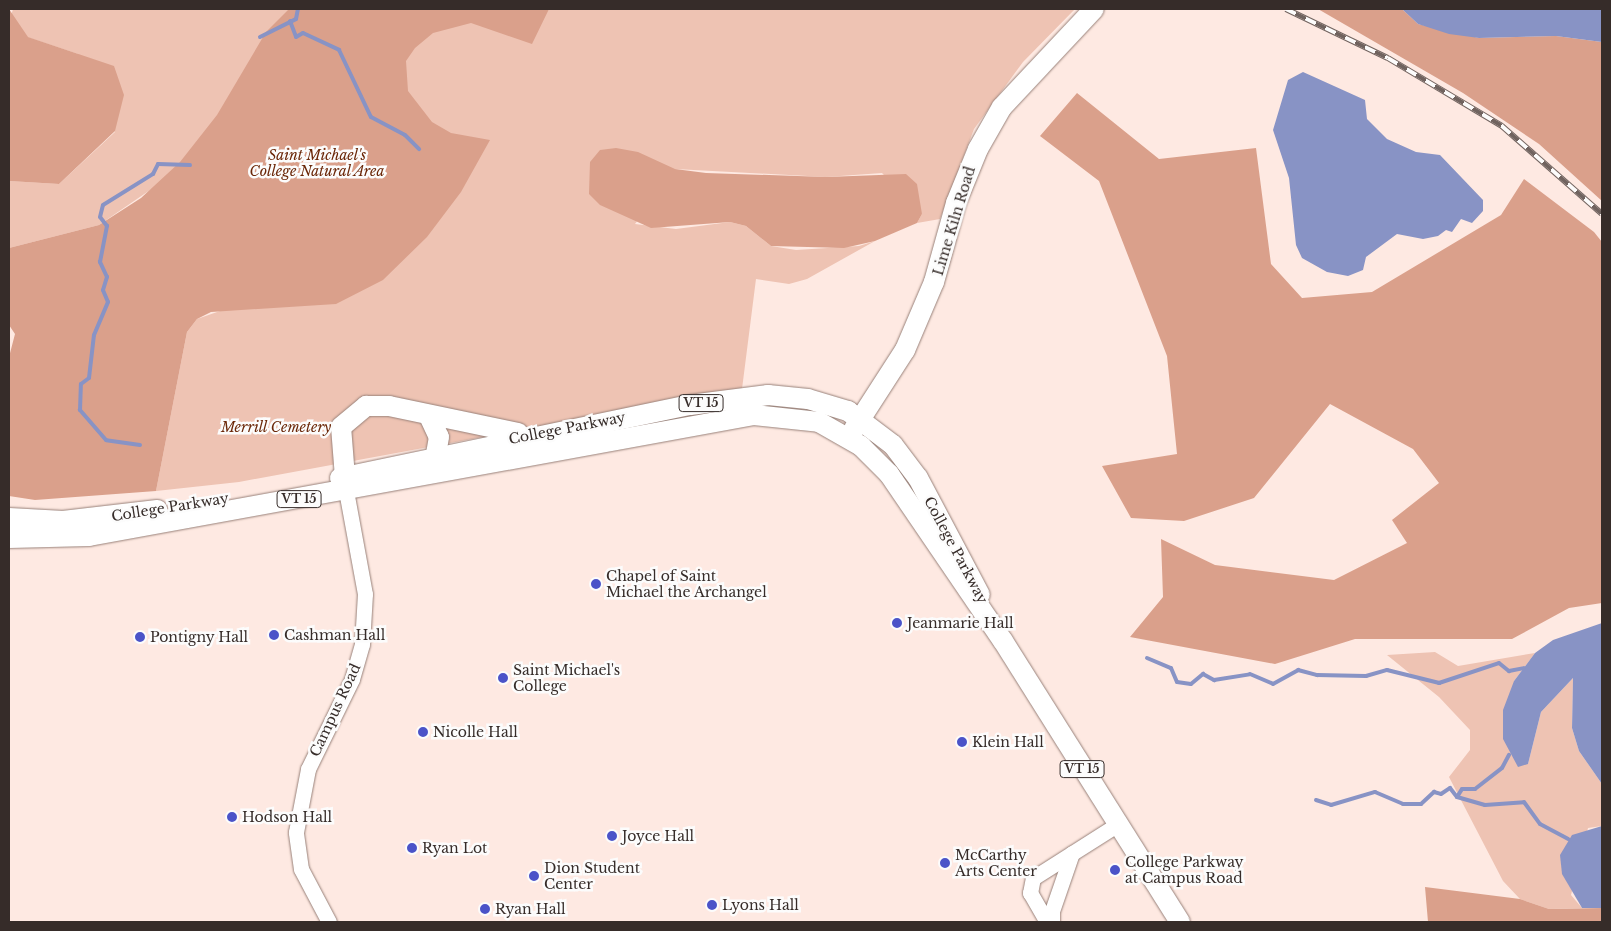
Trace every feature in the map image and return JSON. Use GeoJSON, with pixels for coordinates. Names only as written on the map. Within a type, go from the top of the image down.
{"type":"FeatureCollection","features":[{"type":"Feature","properties":{"kind":"main road","name":"Lime Kiln Road"},"geometry":{"type":"LineString","coordinates":[[842,433],[906,350],[934,282],[965,176],[981,143],[1023,83],[1094,9]]}},
{"type":"Feature","properties":{"kind":"main road","name":"College Parkway"},"geometry":{"type":"LineString","coordinates":[[9,538],[73,538],[345,484],[438,455],[540,433],[690,405],[768,395],[808,399],[854,415],[893,445],[918,478],[1003,641]]}},
{"type":"Feature","properties":{"kind":"main road"},"geometry":{"type":"LineString","coordinates":[[345,484],[341,427],[356,410],[378,405],[490,429],[540,433]]}},
{"type":"Feature","properties":{"kind":"main road","name":"College Parkway"},"geometry":{"type":"LineString","coordinates":[[9,518],[63,521],[113,517],[345,484],[431,474],[754,415],[802,418],[842,433],[888,474],[1003,641],[1180,922]]}},
{"type":"Feature","properties":{"kind":"main road"},"geometry":{"type":"LineString","coordinates":[[429,416],[440,437],[438,455],[431,474]]}},
{"type":"Feature","properties":{"kind":"street","name":"Campus Road"},"geometry":{"type":"LineString","coordinates":[[329,922],[301,869],[296,832],[306,775],[352,679],[362,644],[365,594],[345,484]]}},
{"type":"Feature","properties":{"kind":"street"},"geometry":{"type":"LineString","coordinates":[[1046,922],[1030,893],[1033,878],[1118,824]]}},
{"type":"Feature","properties":{"kind":"street"},"geometry":{"type":"LineString","coordinates":[[1052,922],[1052,911],[1072,853]]}},
{"type":"Feature","properties":{"kind":"green space"},"geometry":{"type":"Polygon","coordinates":[[[9,9],[28,37],[114,66],[124,95],[115,131],[59,184],[9,181],[9,9]]]}},
{"type":"Feature","properties":{"kind":"green space"},"geometry":{"type":"Polygon","coordinates":[[[13,9],[1075,9],[1023,62],[974,129],[940,219],[917,223],[922,214],[882,173],[826,177],[675,169],[635,224],[676,229],[730,222],[746,226],[771,246],[796,250],[859,246],[875,241],[807,279],[789,284],[756,279],[742,389],[239,482],[156,491],[187,332],[197,319],[220,311],[153,188],[99,225],[9,248],[9,181],[59,184],[115,132],[78,54],[27,37],[11,16],[13,9]]]}},
{"type":"Feature","properties":{"kind":"green space","name":"Saint Michael's College Natural Area"},"geometry":{"type":"Polygon","coordinates":[[[289,9],[549,9],[532,44],[471,23],[433,33],[415,48],[406,61],[408,91],[432,122],[451,133],[490,140],[461,192],[427,237],[383,280],[336,304],[211,312],[197,319],[187,332],[156,491],[35,500],[9,496],[9,357],[15,334],[9,325],[9,248],[99,225],[141,198],[180,162],[217,115],[266,32],[289,9]]]}},
{"type":"Feature","properties":{"kind":"green space"},"geometry":{"type":"Polygon","coordinates":[[[1318,9],[1402,9],[1418,24],[1479,38],[1556,36],[1602,42],[1602,201],[1539,144],[1463,93],[1318,9]]]}},
{"type":"Feature","properties":{"kind":"green space"},"geometry":{"type":"Polygon","coordinates":[[[1077,93],[1159,159],[1256,148],[1271,264],[1302,298],[1372,292],[1501,215],[1524,179],[1594,232],[1602,242],[1602,603],[1569,608],[1512,639],[1355,639],[1275,664],[1130,637],[1163,597],[1161,539],[1215,565],[1334,580],[1407,543],[1392,520],[1439,483],[1413,449],[1330,404],[1254,498],[1184,521],[1131,518],[1102,466],[1177,454],[1167,356],[1099,181],[1040,136],[1077,93]]]}},
{"type":"Feature","properties":{"kind":"green space"},"geometry":{"type":"Polygon","coordinates":[[[616,148],[638,152],[675,169],[706,173],[826,177],[906,174],[917,184],[922,214],[917,223],[875,241],[844,248],[771,246],[746,226],[730,222],[651,228],[600,205],[589,194],[590,162],[600,150],[616,148]]]}},
{"type":"Feature","properties":{"kind":"green space"},"geometry":{"type":"Polygon","coordinates":[[[1435,652],[1458,666],[1535,653],[1514,681],[1528,764],[1541,712],[1573,678],[1572,728],[1579,751],[1602,784],[1602,826],[1588,828],[1571,895],[1582,908],[1549,909],[1520,899],[1503,881],[1449,777],[1470,750],[1470,730],[1439,697],[1387,655],[1435,652]]]}},
{"type":"Feature","properties":{"kind":"green space"},"geometry":{"type":"Polygon","coordinates":[[[1425,887],[1520,899],[1549,909],[1602,908],[1602,922],[1428,922],[1425,887]]]}},
{"type":"Feature","properties":{"kind":"water"},"geometry":{"type":"Polygon","coordinates":[[[1402,9],[1602,9],[1602,42],[1556,36],[1479,38],[1449,34],[1418,24],[1402,9]]]}},
{"type":"Feature","properties":{"kind":"water"},"geometry":{"type":"Polygon","coordinates":[[[1303,72],[1365,100],[1367,119],[1387,139],[1416,152],[1440,155],[1483,200],[1483,211],[1472,223],[1461,219],[1452,232],[1446,230],[1438,236],[1423,239],[1397,234],[1366,257],[1363,270],[1348,276],[1327,272],[1302,258],[1296,245],[1289,178],[1273,130],[1288,80],[1303,72]]]}},
{"type":"Feature","properties":{"kind":"water"},"geometry":{"type":"Polygon","coordinates":[[[1602,623],[1602,784],[1579,751],[1572,728],[1573,678],[1541,712],[1528,764],[1518,767],[1503,739],[1503,710],[1514,681],[1535,653],[1553,640],[1602,623]]]}},
{"type":"Feature","properties":{"kind":"water"},"geometry":{"type":"Polygon","coordinates":[[[1602,826],[1602,908],[1582,908],[1562,874],[1560,855],[1572,835],[1602,826]]]}},
{"type":"Feature","properties":{"kind":"waterway"},"geometry":{"type":"LineString","coordinates":[[260,37],[296,19],[298,9]]}},
{"type":"Feature","properties":{"kind":"waterway"},"geometry":{"type":"LineString","coordinates":[[290,21],[296,37],[303,33],[339,50],[371,117],[405,135],[419,149]]}},
{"type":"Feature","properties":{"kind":"waterway"},"geometry":{"type":"LineString","coordinates":[[140,445],[106,440],[80,410],[81,384],[89,378],[94,335],[108,302],[103,290],[107,277],[100,262],[107,226],[100,217],[103,205],[153,174],[158,164],[190,165]]}},
{"type":"Feature","properties":{"kind":"waterway"},"geometry":{"type":"LineString","coordinates":[[1147,658],[1171,668],[1177,682],[1191,684],[1203,674],[1214,680],[1250,674],[1273,684],[1298,670],[1317,675],[1366,676],[1387,670],[1439,683],[1499,663],[1509,671],[1524,668]]}},
{"type":"Feature","properties":{"kind":"waterway"},"geometry":{"type":"LineString","coordinates":[[1457,797],[1462,789],[1475,789],[1502,768],[1509,755]]}},
{"type":"Feature","properties":{"kind":"waterway"},"geometry":{"type":"LineString","coordinates":[[1316,800],[1331,805],[1375,792],[1403,804],[1421,804],[1434,792],[1441,794],[1450,788],[1457,797],[1485,805],[1524,802],[1540,824],[1568,839]]}},
{"type":"Feature","properties":{"kind":"railway"},"geometry":{"type":"LineString","coordinates":[[1286,9],[1388,58],[1502,126],[1602,214]]}},
{"type":"Feature","properties":{"kind":"place","name":"Chapel of Saint Michael the Archangel"},"geometry":{"type":"Point","coordinates":[596,584]}},
{"type":"Feature","properties":{"kind":"place","name":"Jeanmarie Hall"},"geometry":{"type":"Point","coordinates":[897,623]}},
{"type":"Feature","properties":{"kind":"place","name":"Cashman Hall"},"geometry":{"type":"Point","coordinates":[274,635]}},
{"type":"Feature","properties":{"kind":"place","name":"Pontigny Hall"},"geometry":{"type":"Point","coordinates":[140,637]}},
{"type":"Feature","properties":{"kind":"place","name":"Saint Michael's College"},"geometry":{"type":"Point","coordinates":[503,678]}},
{"type":"Feature","properties":{"kind":"place","name":"Nicolle Hall"},"geometry":{"type":"Point","coordinates":[423,732]}},
{"type":"Feature","properties":{"kind":"place","name":"Klein Hall"},"geometry":{"type":"Point","coordinates":[962,742]}},
{"type":"Feature","properties":{"kind":"place","name":"Hodson Hall"},"geometry":{"type":"Point","coordinates":[232,817]}},
{"type":"Feature","properties":{"kind":"place","name":"Joyce Hall"},"geometry":{"type":"Point","coordinates":[612,836]}},
{"type":"Feature","properties":{"kind":"place","name":"Ryan Lot"},"geometry":{"type":"Point","coordinates":[412,848]}},
{"type":"Feature","properties":{"kind":"place","name":"McCarthy Arts Center"},"geometry":{"type":"Point","coordinates":[945,863]}},
{"type":"Feature","properties":{"kind":"place","name":"College Parkway at Campus Road"},"geometry":{"type":"Point","coordinates":[1115,870]}},
{"type":"Feature","properties":{"kind":"place","name":"Dion Student Center"},"geometry":{"type":"Point","coordinates":[534,876]}},
{"type":"Feature","properties":{"kind":"place","name":"Lyons Hall"},"geometry":{"type":"Point","coordinates":[712,905]}},
{"type":"Feature","properties":{"kind":"place","name":"Ryan Hall"},"geometry":{"type":"Point","coordinates":[485,909]}},
{"type":"Feature","properties":{"kind":"park label","name":"Merrill Cemetery"},"geometry":{"type":"Point","coordinates":[276,427]}}]}
